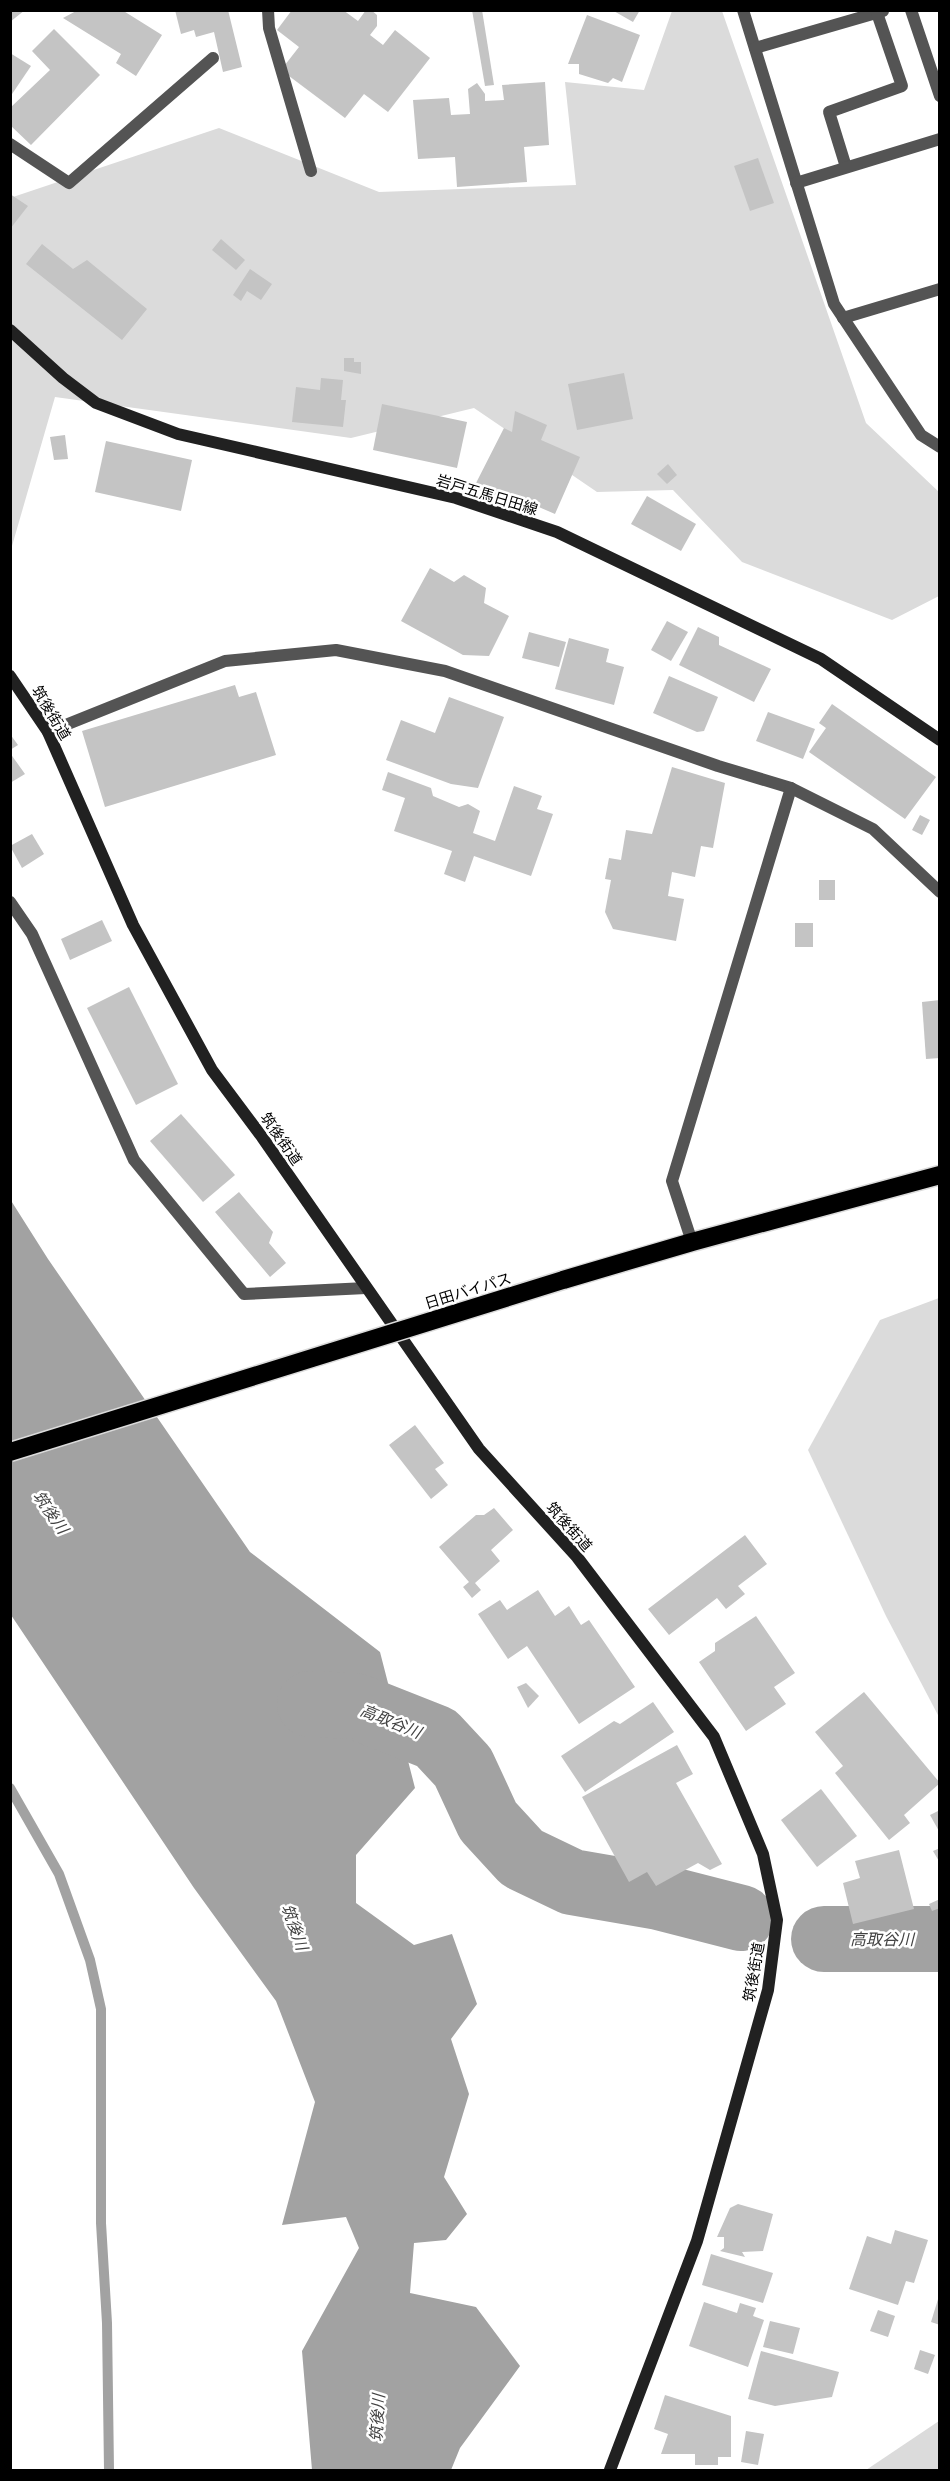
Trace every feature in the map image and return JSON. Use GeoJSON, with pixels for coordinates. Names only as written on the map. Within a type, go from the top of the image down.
{"type":"FeatureCollection","features":[{"type":"Feature","properties":{"kind":"highway","name":"日田バイパス"},"geometry":{"type":"LineString","coordinates":[[10,1452],[563,1280],[692,1242],[939,1175]]}},
{"type":"Feature","properties":{"kind":"street"},"geometry":{"type":"LineString","coordinates":[[268,10],[269,28],[311,171]]}},
{"type":"Feature","properties":{"kind":"street"},"geometry":{"type":"LineString","coordinates":[[743,10],[834,304],[921,435],[939,447]]}},
{"type":"Feature","properties":{"kind":"street"},"geometry":{"type":"LineString","coordinates":[[911,10],[939,96]]}},
{"type":"Feature","properties":{"kind":"street"},"geometry":{"type":"LineString","coordinates":[[755,48],[881,12],[902,86],[830,112],[846,167]]}},
{"type":"Feature","properties":{"kind":"street"},"geometry":{"type":"LineString","coordinates":[[10,144],[69,183],[213,57]]}},
{"type":"Feature","properties":{"kind":"street"},"geometry":{"type":"LineString","coordinates":[[796,183],[939,139]]}},
{"type":"Feature","properties":{"kind":"street"},"geometry":{"type":"LineString","coordinates":[[843,318],[939,289]]}},
{"type":"Feature","properties":{"kind":"street","name":"岩戸五馬日田線"},"geometry":{"type":"LineString","coordinates":[[10,330],[63,378],[96,403],[178,434],[456,498],[557,532],[821,659],[939,740]]}},
{"type":"Feature","properties":{"kind":"street"},"geometry":{"type":"LineString","coordinates":[[48,732],[225,661],[336,650],[445,671],[689,756],[791,788],[873,829],[939,892]]}},
{"type":"Feature","properties":{"kind":"street","name":"筑後街道"},"geometry":{"type":"LineString","coordinates":[[10,676],[48,732],[133,925],[212,1070],[262,1137],[479,1449],[577,1557],[714,1737],[763,1854],[777,1920],[768,1990],[697,2241],[610,2470]]}},
{"type":"Feature","properties":{"kind":"street"},"geometry":{"type":"LineString","coordinates":[[692,1242],[672,1181],[791,788]]}},
{"type":"Feature","properties":{"kind":"street"},"geometry":{"type":"LineString","coordinates":[[10,902],[32,934],[134,1160],[244,1294],[366,1288]]}},
{"type":"Feature","properties":{"kind":"shaded area"},"geometry":{"type":"Polygon","coordinates":[[[672,11],[722,11],[866,423],[939,492],[939,596],[892,620],[742,562],[673,490],[597,492],[474,408],[351,438],[55,397],[12,546],[10,544],[10,198],[219,128],[379,192],[576,185],[565,82],[644,90],[672,11]]]}},
{"type":"Feature","properties":{"kind":"shaded area"},"geometry":{"type":"Polygon","coordinates":[[[940,1298],[939,1717],[886,1616],[808,1450],[880,1320],[940,1298]]]}},
{"type":"Feature","properties":{"kind":"shaded area"},"geometry":{"type":"Polygon","coordinates":[[[939,2421],[939,2470],[866,2470],[939,2421]]]}},
{"type":"Feature","properties":{"kind":"water","name":"筑後川"},"geometry":{"type":"Polygon","coordinates":[[[10,1199],[48,1259],[250,1552],[380,1652],[415,1788],[356,1855],[356,1903],[414,1945],[452,1934],[477,2004],[451,2039],[469,2094],[444,2177],[467,2214],[446,2240],[414,2243],[410,2293],[476,2307],[520,2366],[460,2448],[451,2470],[312,2470],[302,2351],[359,2248],[346,2217],[282,2225],[315,2102],[276,2001],[194,1888],[11,1615],[10,1199]]]}},
{"type":"Feature","properties":{"kind":"building"},"geometry":{"type":"Polygon","coordinates":[[[10,10],[25,10],[10,22],[10,10]]]}},
{"type":"Feature","properties":{"kind":"building"},"geometry":{"type":"Polygon","coordinates":[[[78,10],[122,10],[162,35],[136,76],[116,63],[121,54],[63,18],[78,10]]]}},
{"type":"Feature","properties":{"kind":"building"},"geometry":{"type":"Polygon","coordinates":[[[175,10],[228,10],[242,67],[223,72],[214,32],[196,37],[194,30],[181,34],[175,10]]]}},
{"type":"Feature","properties":{"kind":"building"},"geometry":{"type":"Polygon","coordinates":[[[292,10],[343,10],[358,21],[366,10],[371,10],[377,15],[377,26],[370,35],[383,45],[395,30],[430,58],[388,112],[364,94],[345,118],[281,70],[299,47],[277,30],[292,10]]]}},
{"type":"Feature","properties":{"kind":"building"},"geometry":{"type":"Polygon","coordinates":[[[472,10],[482,10],[494,85],[485,86],[472,10]]]}},
{"type":"Feature","properties":{"kind":"building"},"geometry":{"type":"Polygon","coordinates":[[[612,10],[640,10],[633,22],[612,10]]]}},
{"type":"Feature","properties":{"kind":"building"},"geometry":{"type":"Polygon","coordinates":[[[587,15],[640,35],[622,82],[613,78],[608,83],[579,74],[579,64],[568,64],[587,15]]]}},
{"type":"Feature","properties":{"kind":"building"},"geometry":{"type":"Polygon","coordinates":[[[54,29],[100,75],[31,145],[10,125],[10,108],[50,70],[32,51],[54,29]]]}},
{"type":"Feature","properties":{"kind":"building"},"geometry":{"type":"Polygon","coordinates":[[[10,53],[31,66],[10,97],[10,53]]]}},
{"type":"Feature","properties":{"kind":"building"},"geometry":{"type":"Polygon","coordinates":[[[545,82],[549,145],[524,147],[527,182],[457,187],[455,157],[418,159],[413,100],[449,98],[451,115],[470,114],[468,89],[477,83],[485,94],[485,101],[504,100],[502,85],[545,82]]]}},
{"type":"Feature","properties":{"kind":"building"},"geometry":{"type":"Polygon","coordinates":[[[758,158],[774,203],[750,211],[734,166],[758,158]]]}},
{"type":"Feature","properties":{"kind":"building"},"geometry":{"type":"Polygon","coordinates":[[[10,194],[28,206],[10,229],[10,194]]]}},
{"type":"Feature","properties":{"kind":"building"},"geometry":{"type":"Polygon","coordinates":[[[221,239],[245,260],[236,270],[212,250],[221,239]]]}},
{"type":"Feature","properties":{"kind":"building"},"geometry":{"type":"Polygon","coordinates":[[[42,244],[73,269],[87,260],[147,309],[122,340],[26,264],[42,244]]]}},
{"type":"Feature","properties":{"kind":"building"},"geometry":{"type":"Polygon","coordinates":[[[250,269],[272,284],[261,300],[247,291],[241,301],[233,295],[250,269]]]}},
{"type":"Feature","properties":{"kind":"building"},"geometry":{"type":"Polygon","coordinates":[[[344,358],[354,358],[354,362],[361,362],[361,374],[344,371],[344,358]]]}},
{"type":"Feature","properties":{"kind":"building"},"geometry":{"type":"Polygon","coordinates":[[[624,373],[633,419],[577,430],[568,384],[624,373]]]}},
{"type":"Feature","properties":{"kind":"building"},"geometry":{"type":"Polygon","coordinates":[[[321,378],[343,380],[341,400],[346,400],[343,427],[292,422],[296,387],[320,390],[321,378]]]}},
{"type":"Feature","properties":{"kind":"building"},"geometry":{"type":"Polygon","coordinates":[[[382,404],[467,422],[457,468],[373,450],[382,404]]]}},
{"type":"Feature","properties":{"kind":"building"},"geometry":{"type":"Polygon","coordinates":[[[515,411],[547,425],[541,440],[580,457],[555,514],[497,489],[499,500],[474,487],[504,428],[512,432],[515,411]]]}},
{"type":"Feature","properties":{"kind":"building"},"geometry":{"type":"Polygon","coordinates":[[[65,435],[68,459],[54,460],[50,437],[65,435]]]}},
{"type":"Feature","properties":{"kind":"building"},"geometry":{"type":"Polygon","coordinates":[[[106,441],[192,460],[181,511],[95,492],[106,441]]]}},
{"type":"Feature","properties":{"kind":"building"},"geometry":{"type":"Polygon","coordinates":[[[668,464],[677,475],[667,484],[657,474],[668,464]]]}},
{"type":"Feature","properties":{"kind":"building"},"geometry":{"type":"Polygon","coordinates":[[[647,496],[696,524],[681,551],[631,524],[647,496]]]}},
{"type":"Feature","properties":{"kind":"building"},"geometry":{"type":"Polygon","coordinates":[[[430,568],[454,582],[464,575],[486,588],[484,603],[509,616],[489,656],[463,655],[401,621],[430,568]]]}},
{"type":"Feature","properties":{"kind":"building"},"geometry":{"type":"Polygon","coordinates":[[[667,621],[688,632],[671,661],[651,650],[667,621]]]}},
{"type":"Feature","properties":{"kind":"building"},"geometry":{"type":"Polygon","coordinates":[[[698,627],[719,637],[719,645],[771,669],[754,702],[679,665],[698,627]]]}},
{"type":"Feature","properties":{"kind":"building"},"geometry":{"type":"Polygon","coordinates":[[[529,632],[566,642],[559,667],[522,658],[529,632]]]}},
{"type":"Feature","properties":{"kind":"building"},"geometry":{"type":"Polygon","coordinates":[[[569,638],[609,649],[606,662],[624,667],[614,705],[555,689],[569,638]]]}},
{"type":"Feature","properties":{"kind":"building"},"geometry":{"type":"Polygon","coordinates":[[[669,676],[718,697],[704,731],[697,732],[653,713],[669,676]]]}},
{"type":"Feature","properties":{"kind":"building"},"geometry":{"type":"Polygon","coordinates":[[[235,685],[239,697],[256,692],[276,755],[105,807],[82,731],[235,685]]]}},
{"type":"Feature","properties":{"kind":"building"},"geometry":{"type":"Polygon","coordinates":[[[449,697],[504,717],[478,788],[451,784],[386,760],[401,720],[435,733],[449,697]]]}},
{"type":"Feature","properties":{"kind":"building"},"geometry":{"type":"Polygon","coordinates":[[[832,704],[936,777],[905,819],[809,752],[826,728],[819,723],[832,704]]]}},
{"type":"Feature","properties":{"kind":"building"},"geometry":{"type":"Polygon","coordinates":[[[768,712],[815,729],[803,759],[756,741],[768,712]]]}},
{"type":"Feature","properties":{"kind":"building"},"geometry":{"type":"Polygon","coordinates":[[[10,734],[18,745],[10,750],[10,734]]]}},
{"type":"Feature","properties":{"kind":"building"},"geometry":{"type":"Polygon","coordinates":[[[10,753],[25,774],[10,783],[10,753]]]}},
{"type":"Feature","properties":{"kind":"building"},"geometry":{"type":"Polygon","coordinates":[[[672,767],[725,783],[713,848],[701,846],[695,877],[672,872],[668,896],[684,899],[676,941],[613,929],[605,912],[611,880],[605,879],[609,858],[621,860],[626,830],[652,834],[672,767]]]}},
{"type":"Feature","properties":{"kind":"building"},"geometry":{"type":"Polygon","coordinates":[[[388,772],[431,788],[433,796],[459,807],[468,804],[480,811],[473,833],[495,841],[514,786],[542,796],[537,809],[553,814],[531,876],[474,856],[465,882],[444,874],[452,851],[394,831],[405,798],[382,790],[388,772]]]}},
{"type":"Feature","properties":{"kind":"building"},"geometry":{"type":"Polygon","coordinates":[[[920,815],[930,820],[922,835],[912,830],[920,815]]]}},
{"type":"Feature","properties":{"kind":"building"},"geometry":{"type":"Polygon","coordinates":[[[32,834],[44,854],[22,868],[10,846],[32,834]]]}},
{"type":"Feature","properties":{"kind":"building"},"geometry":{"type":"Polygon","coordinates":[[[819,880],[835,880],[835,900],[819,900],[819,880]]]}},
{"type":"Feature","properties":{"kind":"building"},"geometry":{"type":"Polygon","coordinates":[[[102,920],[112,941],[70,960],[61,939],[102,920]]]}},
{"type":"Feature","properties":{"kind":"building"},"geometry":{"type":"Polygon","coordinates":[[[795,923],[813,923],[813,947],[795,947],[795,923]]]}},
{"type":"Feature","properties":{"kind":"building"},"geometry":{"type":"Polygon","coordinates":[[[129,987],[178,1084],[136,1105],[87,1008],[129,987]]]}},
{"type":"Feature","properties":{"kind":"building"},"geometry":{"type":"Polygon","coordinates":[[[940,1000],[940,1058],[926,1059],[922,1002],[940,1000]]]}},
{"type":"Feature","properties":{"kind":"building"},"geometry":{"type":"Polygon","coordinates":[[[181,1114],[235,1175],[203,1202],[150,1141],[181,1114]]]}},
{"type":"Feature","properties":{"kind":"building"},"geometry":{"type":"Polygon","coordinates":[[[239,1192],[273,1232],[269,1243],[286,1263],[270,1277],[215,1212],[239,1192]]]}},
{"type":"Feature","properties":{"kind":"building"},"geometry":{"type":"Polygon","coordinates":[[[415,1425],[444,1463],[435,1469],[448,1485],[431,1499],[389,1445],[415,1425]]]}},
{"type":"Feature","properties":{"kind":"building"},"geometry":{"type":"Polygon","coordinates":[[[494,1508],[513,1530],[491,1550],[500,1561],[475,1583],[481,1590],[472,1598],[463,1587],[469,1582],[439,1547],[476,1515],[484,1515],[494,1508]]]}},
{"type":"Feature","properties":{"kind":"building"},"geometry":{"type":"Polygon","coordinates":[[[745,1535],[767,1564],[738,1586],[745,1594],[726,1609],[717,1598],[669,1635],[648,1609],[745,1535]]]}},
{"type":"Feature","properties":{"kind":"building"},"geometry":{"type":"Polygon","coordinates":[[[538,1590],[555,1616],[569,1606],[581,1625],[589,1620],[635,1687],[579,1724],[527,1646],[508,1659],[478,1614],[500,1600],[507,1610],[538,1590]]]}},
{"type":"Feature","properties":{"kind":"building"},"geometry":{"type":"Polygon","coordinates":[[[756,1616],[795,1673],[774,1687],[786,1704],[746,1731],[699,1662],[715,1651],[715,1643],[756,1616]]]}},
{"type":"Feature","properties":{"kind":"building"},"geometry":{"type":"Polygon","coordinates":[[[526,1683],[539,1696],[528,1708],[517,1687],[526,1683]]]}},
{"type":"Feature","properties":{"kind":"building"},"geometry":{"type":"Polygon","coordinates":[[[864,1692],[940,1783],[904,1815],[910,1823],[889,1840],[835,1773],[843,1766],[815,1732],[864,1692]]]}},
{"type":"Feature","properties":{"kind":"building"},"geometry":{"type":"Polygon","coordinates":[[[653,1702],[674,1732],[585,1792],[561,1756],[614,1721],[620,1724],[653,1702]]]}},
{"type":"Feature","properties":{"kind":"building"},"geometry":{"type":"Polygon","coordinates":[[[677,1745],[693,1774],[676,1783],[722,1864],[710,1870],[698,1863],[656,1886],[647,1872],[629,1882],[582,1797],[677,1745]]]}},
{"type":"Feature","properties":{"kind":"building"},"geometry":{"type":"Polygon","coordinates":[[[821,1789],[857,1836],[817,1867],[781,1820],[821,1789]]]}},
{"type":"Feature","properties":{"kind":"building"},"geometry":{"type":"Polygon","coordinates":[[[940,1810],[940,1833],[930,1815],[940,1810]]]}},
{"type":"Feature","properties":{"kind":"building"},"geometry":{"type":"Polygon","coordinates":[[[940,1848],[940,1863],[933,1851],[940,1848]]]}},
{"type":"Feature","properties":{"kind":"building"},"geometry":{"type":"Polygon","coordinates":[[[899,1850],[914,1909],[853,1924],[843,1883],[860,1878],[855,1861],[899,1850]]]}},
{"type":"Feature","properties":{"kind":"building"},"geometry":{"type":"Polygon","coordinates":[[[940,1899],[940,1908],[932,1911],[929,1904],[940,1899]]]}},
{"type":"Feature","properties":{"kind":"building"},"geometry":{"type":"Polygon","coordinates":[[[738,2204],[773,2214],[763,2251],[742,2252],[745,2257],[720,2251],[724,2248],[724,2237],[717,2237],[730,2208],[738,2204]]]}},
{"type":"Feature","properties":{"kind":"building"},"geometry":{"type":"Polygon","coordinates":[[[895,2230],[928,2240],[914,2283],[906,2281],[898,2305],[849,2289],[867,2236],[891,2244],[895,2230]]]}},
{"type":"Feature","properties":{"kind":"building"},"geometry":{"type":"Polygon","coordinates":[[[711,2254],[773,2273],[763,2303],[702,2285],[711,2254]]]}},
{"type":"Feature","properties":{"kind":"building"},"geometry":{"type":"Polygon","coordinates":[[[940,2296],[940,2325],[931,2322],[940,2296]]]}},
{"type":"Feature","properties":{"kind":"building"},"geometry":{"type":"Polygon","coordinates":[[[704,2302],[737,2313],[740,2303],[756,2308],[753,2316],[764,2320],[748,2367],[689,2346],[704,2302]]]}},
{"type":"Feature","properties":{"kind":"building"},"geometry":{"type":"Polygon","coordinates":[[[878,2310],[895,2316],[888,2337],[870,2331],[878,2310]]]}},
{"type":"Feature","properties":{"kind":"building"},"geometry":{"type":"Polygon","coordinates":[[[770,2321],[800,2328],[793,2354],[763,2347],[770,2321]]]}},
{"type":"Feature","properties":{"kind":"building"},"geometry":{"type":"Polygon","coordinates":[[[920,2350],[935,2355],[928,2374],[914,2369],[920,2350]]]}},
{"type":"Feature","properties":{"kind":"building"},"geometry":{"type":"Polygon","coordinates":[[[761,2351],[839,2372],[832,2397],[775,2406],[748,2399],[761,2351]]]}},
{"type":"Feature","properties":{"kind":"building"},"geometry":{"type":"Polygon","coordinates":[[[665,2395],[731,2416],[731,2457],[718,2457],[718,2465],[695,2465],[695,2454],[661,2454],[668,2434],[654,2429],[665,2395]]]}},
{"type":"Feature","properties":{"kind":"building"},"geometry":{"type":"Polygon","coordinates":[[[746,2431],[764,2434],[758,2465],[741,2462],[746,2431]]]}},
{"type":"Feature","properties":{"kind":"waterway","name":"高取谷川"},"geometry":{"type":"LineString","coordinates":[[310,1704],[355,1706],[436,1738],[463,1767],[488,1821],[522,1858],[572,1882],[659,1897],[741,1918]]}},
{"type":"Feature","properties":{"kind":"waterway"},"geometry":{"type":"LineString","coordinates":[[10,1788],[59,1874],[90,1960],[101,2009],[101,2223],[107,2323],[109,2470]]}},
{"type":"Feature","properties":{"kind":"waterway","name":"高取谷川"},"geometry":{"type":"LineString","coordinates":[[824,1939],[940,1939]]}}]}
